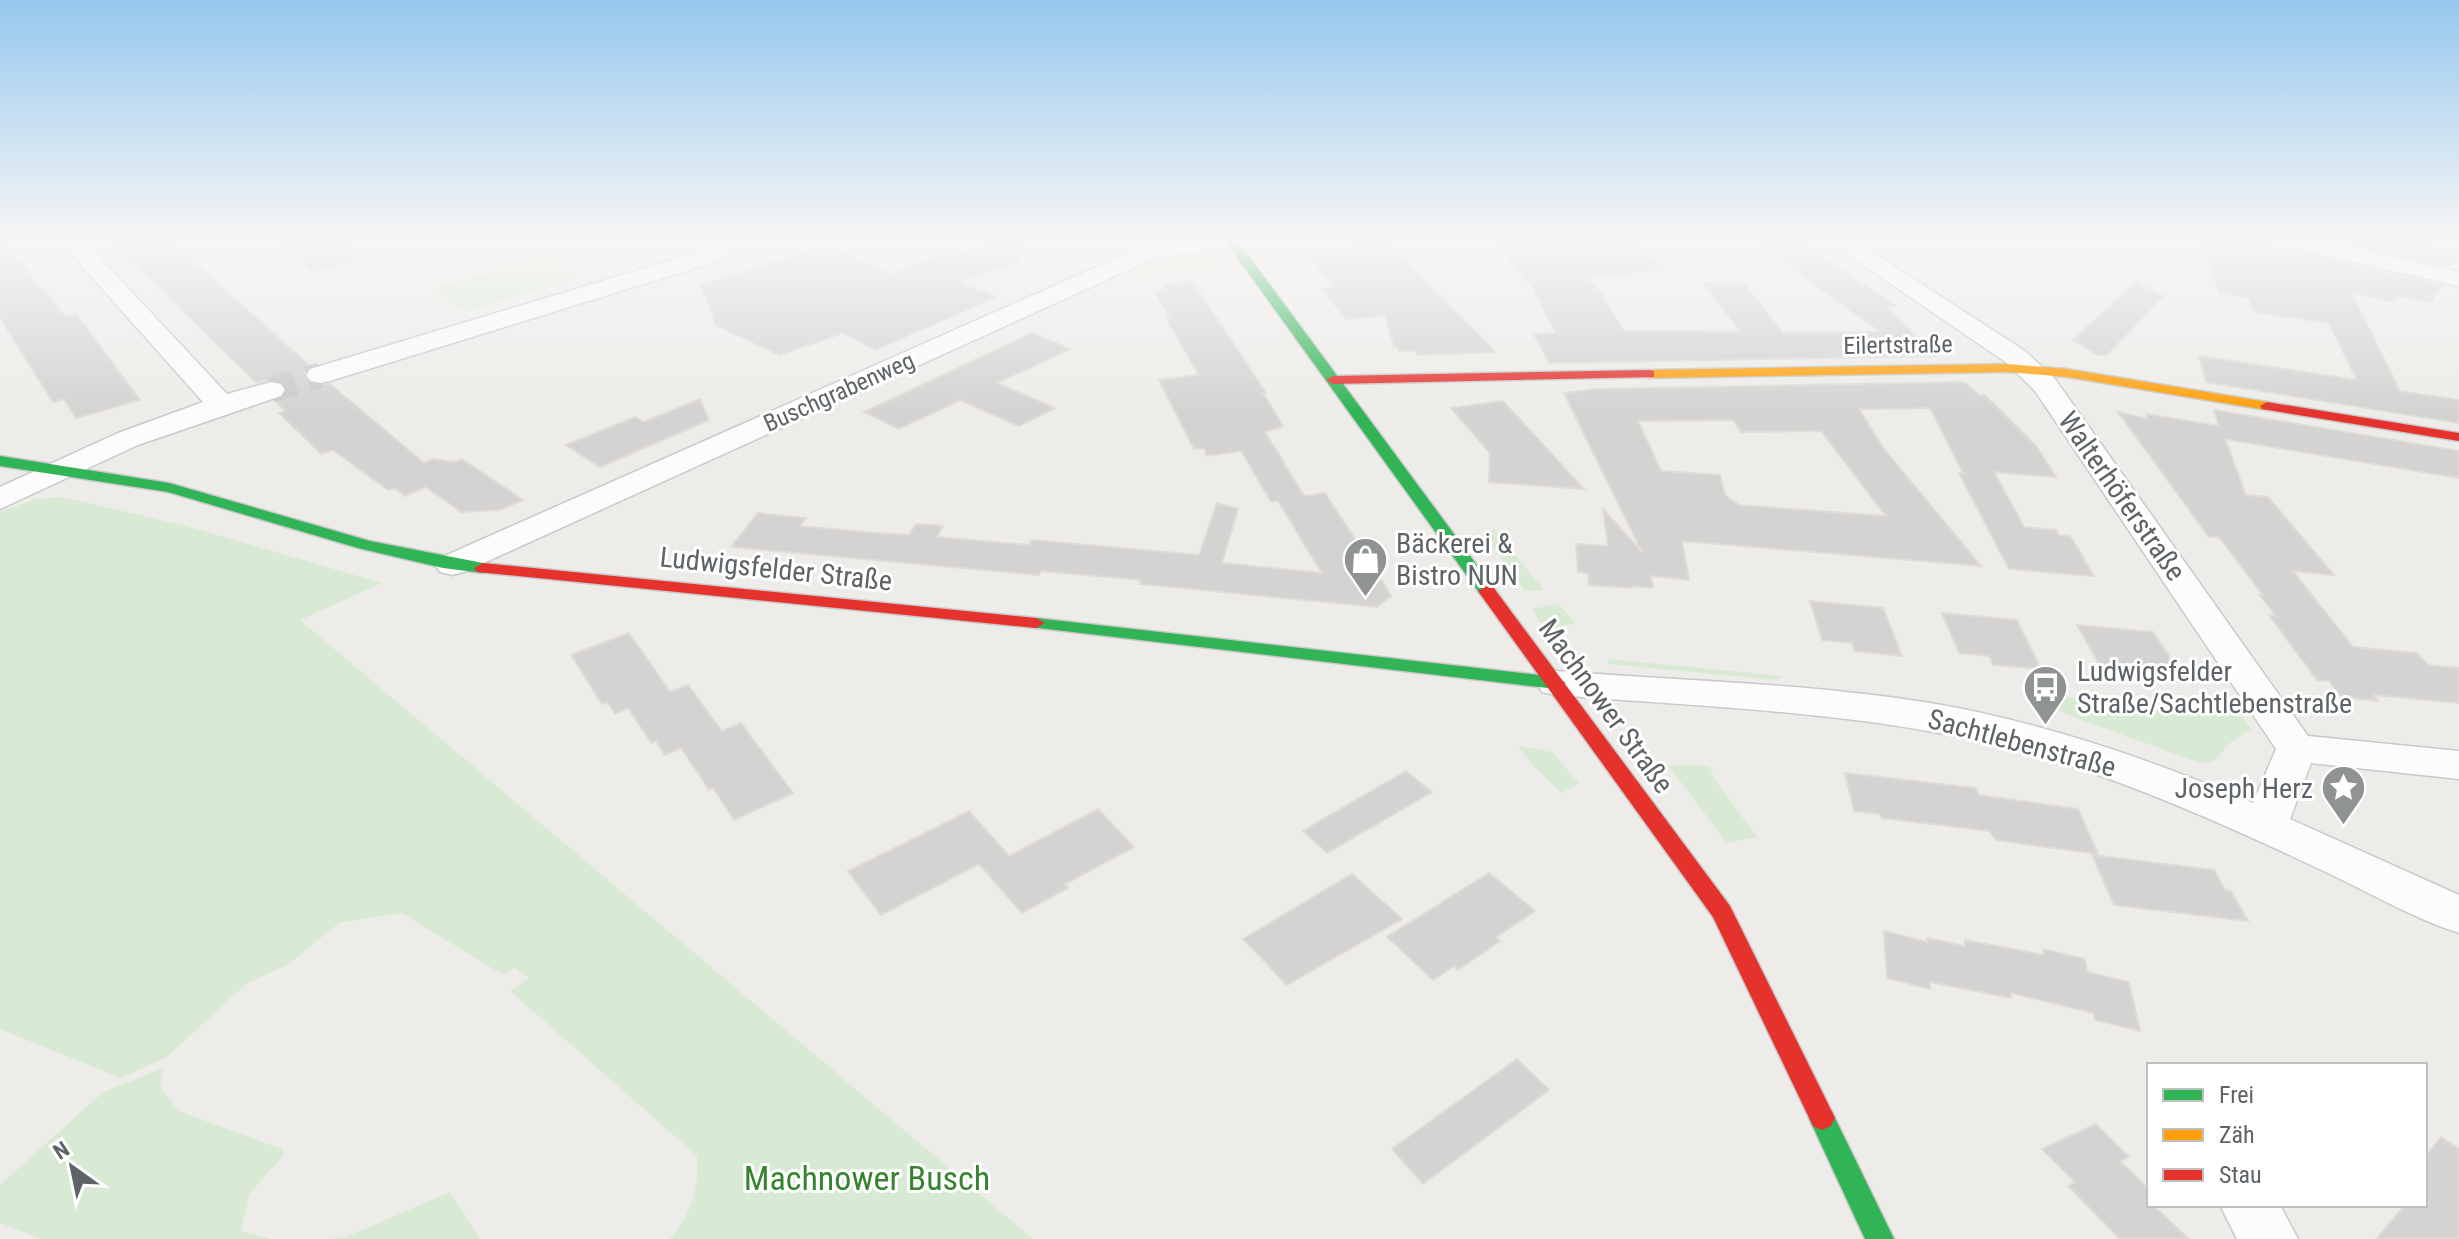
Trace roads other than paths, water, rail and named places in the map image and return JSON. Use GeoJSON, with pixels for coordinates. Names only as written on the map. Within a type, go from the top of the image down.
{"type":"FeatureCollection","features":[{"type":"Feature","properties":{"kind":"street"},"geometry":{"type":"LineString","coordinates":[[122,297],[221,405]]}},
{"type":"Feature","properties":{"kind":"street"},"geometry":{"type":"LineString","coordinates":[[320,375],[576,297]]}},
{"type":"Feature","properties":{"kind":"street","name":"Buschgrabenweg"},"geometry":{"type":"LineString","coordinates":[[452,565],[1050,297]]}},
{"type":"Feature","properties":{"kind":"street","name":"Machnower Straße"},"geometry":{"type":"LineString","coordinates":[[1272,297],[1722,912],[1880,1239]]}},
{"type":"Feature","properties":{"kind":"street","name":"Walterhöferstraße"},"geometry":{"type":"LineString","coordinates":[[1925,297],[2006,350],[2045,385],[2296,748]]}},
{"type":"Feature","properties":{"kind":"street","name":"Eilertstraße"},"geometry":{"type":"LineString","coordinates":[[1333,380],[1952,368],[2031,370],[2459,437]]}},
{"type":"Feature","properties":{"kind":"street"},"geometry":{"type":"LineString","coordinates":[[0,499],[128,439],[271,390]]}},
{"type":"Feature","properties":{"kind":"street","name":"Ludwigsfelder Straße"},"geometry":{"type":"LineString","coordinates":[[0,461],[169,488],[346,541],[452,565],[972,616],[1556,683]]}},
{"type":"Feature","properties":{"kind":"street","name":"Sachtlebenstraße"},"geometry":{"type":"LineString","coordinates":[[1556,683],[1877,709],[1975,726],[2092,757],[2178,789],[2459,915]]}},
{"type":"Feature","properties":{"kind":"street"},"geometry":{"type":"LineString","coordinates":[[2265,827],[2296,748],[2459,765]]}},
{"type":"Feature","properties":{"kind":"street"},"geometry":{"type":"LineString","coordinates":[[2249,1207],[2269,1239]]}},
{"type":"Feature","properties":{"kind":"tunnel"},"geometry":{"type":"LineString","coordinates":[[271,390],[320,375]]}},
{"type":"Feature","properties":{"kind":"place","name":"Bäckerei & Bistro NUN"},"geometry":{"type":"Point","coordinates":[1365,598]}},
{"type":"Feature","properties":{"kind":"place","name":"Ludwigsfelder Straße/Sachtlebenstraße"},"geometry":{"type":"Point","coordinates":[2046,726]}},
{"type":"Feature","properties":{"kind":"place","name":"Joseph Herz"},"geometry":{"type":"Point","coordinates":[2344,827]}},
{"type":"Feature","properties":{"kind":"park label","name":"Machnower Busch"},"geometry":{"type":"Point","coordinates":[867,1178]}}]}
